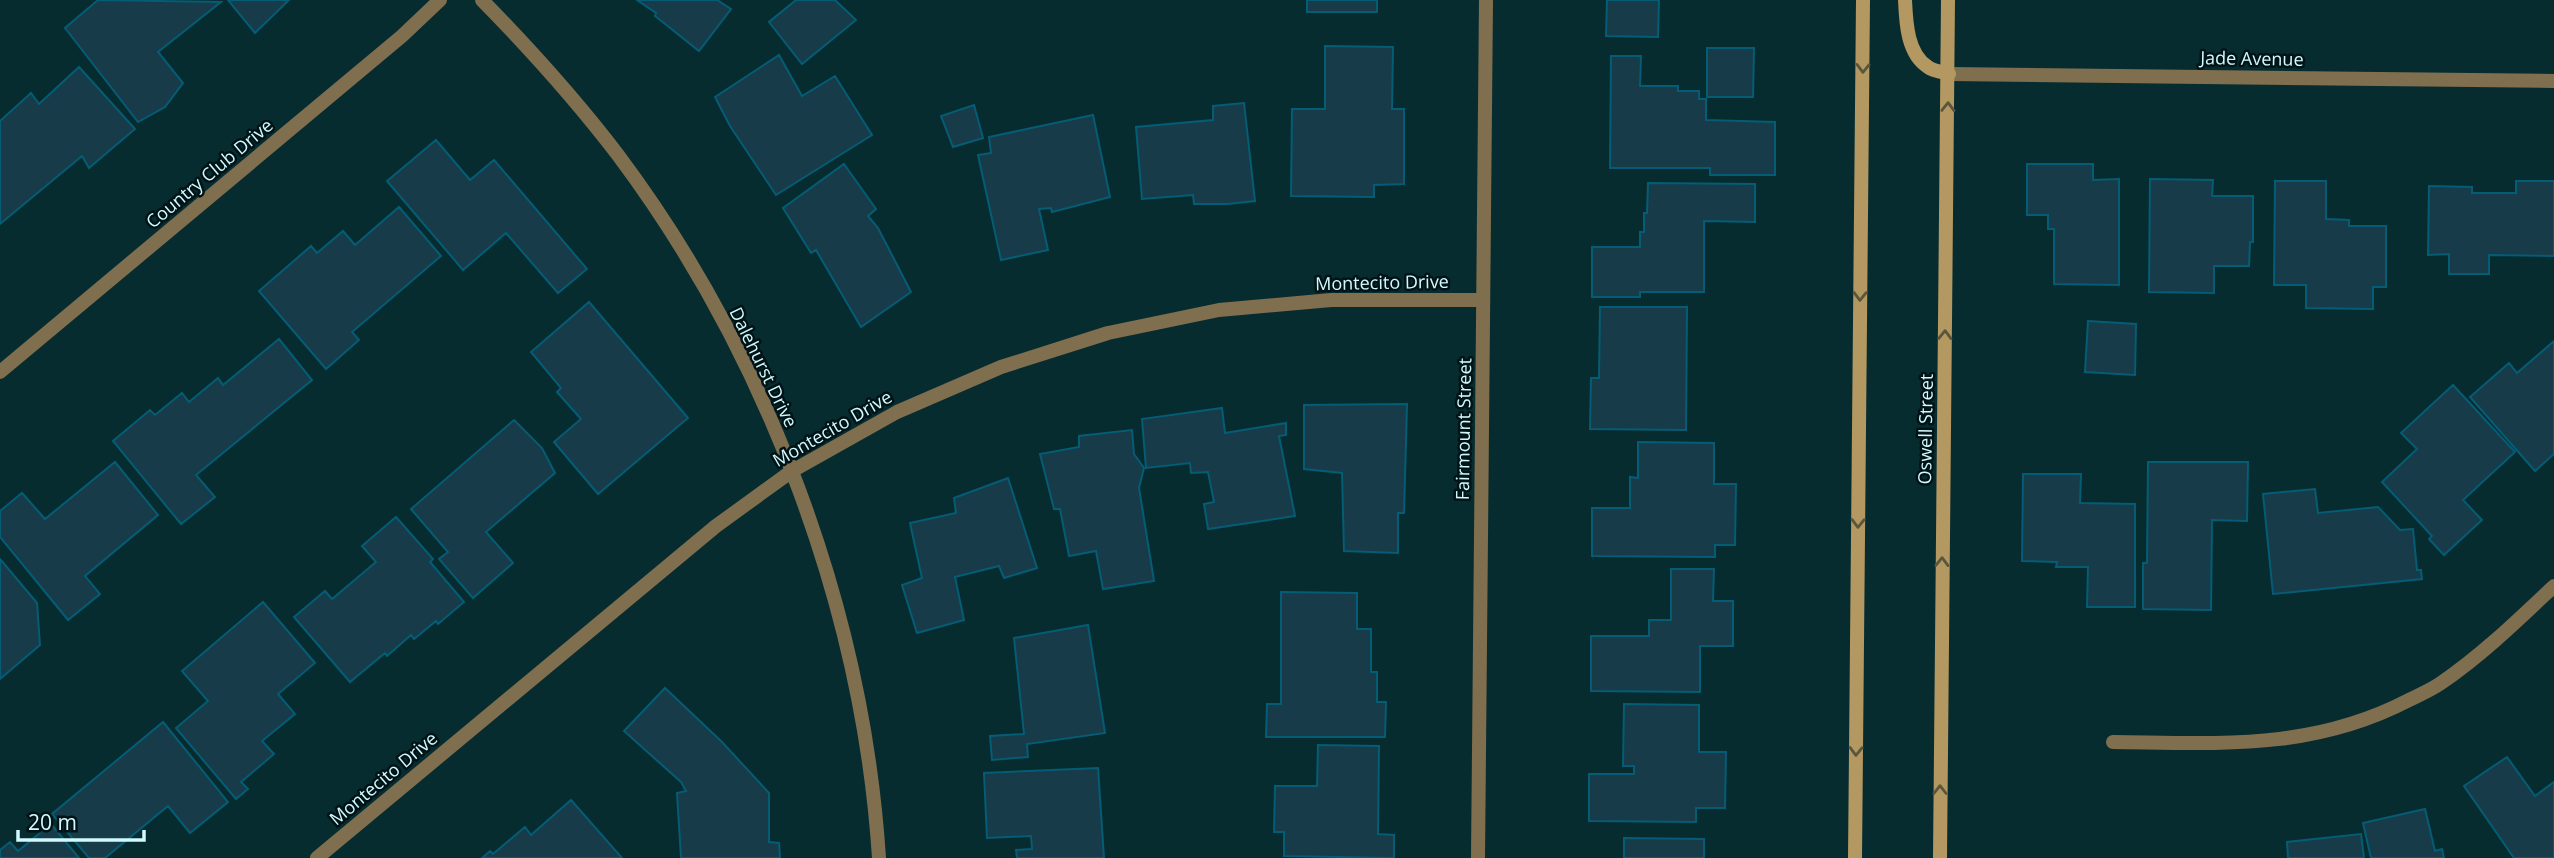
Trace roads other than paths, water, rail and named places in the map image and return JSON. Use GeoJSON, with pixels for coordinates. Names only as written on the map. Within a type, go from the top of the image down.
{"type":"FeatureCollection","features":[{"type":"Feature","properties":{"kind":"main road"},"geometry":{"type":"LineString","coordinates":[[1855,858],[1863,0]]}},
{"type":"Feature","properties":{"kind":"main road"},"geometry":{"type":"LineString","coordinates":[[1905,0],[1907,35],[1915,51],[1926,66],[1949,74]]}},
{"type":"Feature","properties":{"kind":"main road","name":"Oswell Street"},"geometry":{"type":"LineString","coordinates":[[1940,858],[1948,0]]}},
{"type":"Feature","properties":{"kind":"street","name":"Country Club Drive"},"geometry":{"type":"LineString","coordinates":[[0,373],[402,36],[440,0]]}},
{"type":"Feature","properties":{"kind":"street","name":"Dalehurst Drive"},"geometry":{"type":"LineString","coordinates":[[482,0],[544,64],[618,155],[684,254],[742,356],[792,471],[830,583],[859,698],[877,815],[879,858]]}},
{"type":"Feature","properties":{"kind":"street","name":"Fairmount Street"},"geometry":{"type":"LineString","coordinates":[[1478,858],[1486,0]]}},
{"type":"Feature","properties":{"kind":"street","name":"Jade Avenue"},"geometry":{"type":"LineString","coordinates":[[1949,74],[2554,81]]}},
{"type":"Feature","properties":{"kind":"street","name":"Montecito Drive"},"geometry":{"type":"LineString","coordinates":[[317,858],[716,526],[792,471],[908,407],[1000,367],[1108,333],[1219,310],[1331,300],[1483,300]]}},
{"type":"Feature","properties":{"kind":"street"},"geometry":{"type":"LineString","coordinates":[[2113,742],[2276,741],[2335,729],[2386,712],[2439,684],[2493,644],[2554,586]]}}]}
